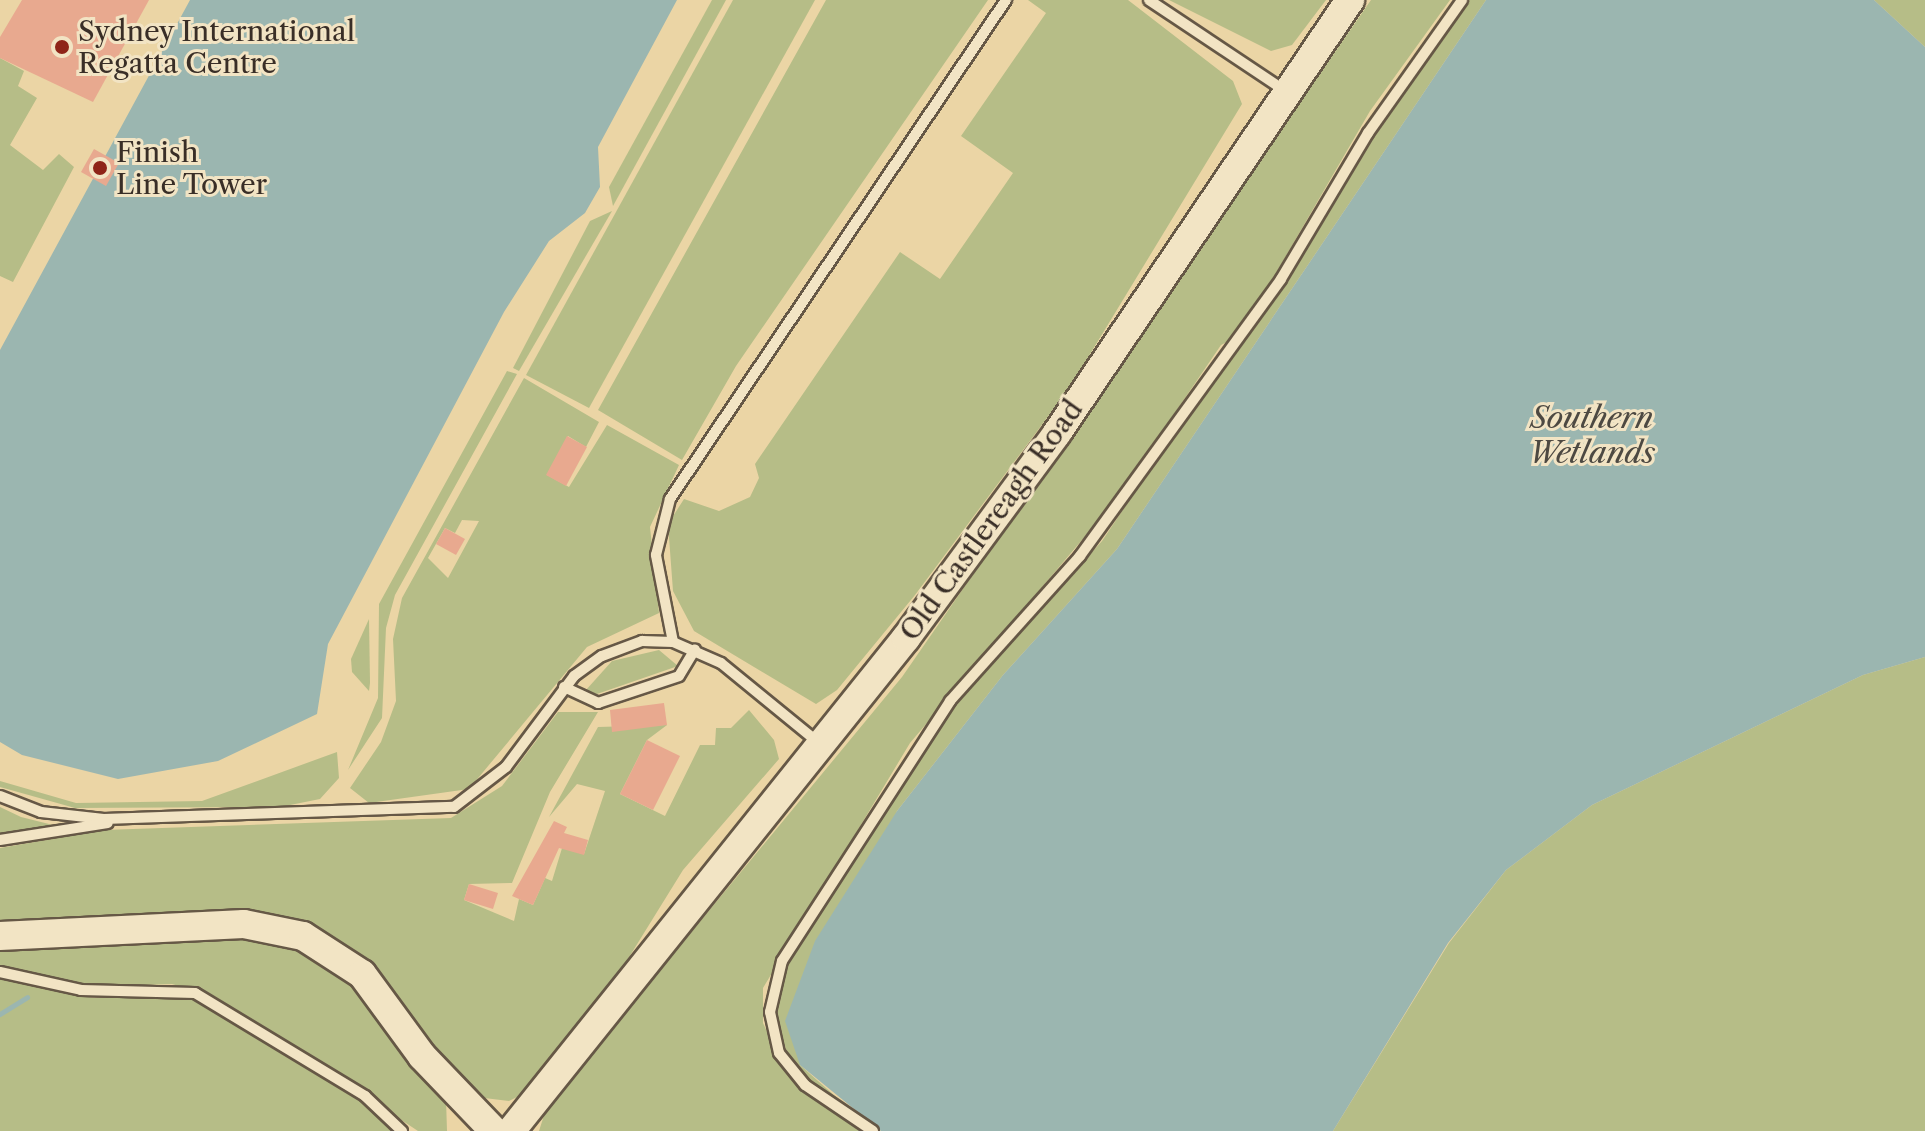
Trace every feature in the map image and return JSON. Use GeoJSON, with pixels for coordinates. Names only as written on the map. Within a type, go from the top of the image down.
{"type":"FeatureCollection","features":[{"type":"Feature","properties":{"kind":"street","name":"Old Castlereagh Road"},"geometry":{"type":"LineString","coordinates":[[511,1131],[822,745],[1057,433],[1350,0]]}},
{"type":"Feature","properties":{"kind":"street"},"geometry":{"type":"LineString","coordinates":[[0,936],[244,924],[303,936],[362,974],[422,1056],[494,1131]]}},
{"type":"Feature","properties":{"kind":"lane"},"geometry":{"type":"LineString","coordinates":[[673,642],[656,555],[670,499],[1006,0]]}},
{"type":"Feature","properties":{"kind":"lane"},"geometry":{"type":"LineString","coordinates":[[1149,0],[1287,92]]}},
{"type":"Feature","properties":{"kind":"lane"},"geometry":{"type":"LineString","coordinates":[[873,1131],[805,1085],[779,1053],[770,1012],[782,961],[950,701],[1080,556],[1281,279],[1368,133],[1462,0]]}},
{"type":"Feature","properties":{"kind":"lane"},"geometry":{"type":"LineString","coordinates":[[0,796],[59,815],[125,819],[454,807],[506,767],[564,687],[615,649],[673,642],[695,649],[742,677],[822,745]]}},
{"type":"Feature","properties":{"kind":"lane"},"geometry":{"type":"LineString","coordinates":[[564,687],[598,703],[679,676],[695,649]]}},
{"type":"Feature","properties":{"kind":"lane"},"geometry":{"type":"LineString","coordinates":[[0,840],[125,819]]}},
{"type":"Feature","properties":{"kind":"lane"},"geometry":{"type":"LineString","coordinates":[[0,972],[81,990],[195,993],[365,1096],[402,1131]]}},
{"type":"Feature","properties":{"kind":"green space"},"geometry":{"type":"Polygon","coordinates":[[[712,0],[726,0],[613,206],[609,187],[712,0]]]}},
{"type":"Feature","properties":{"kind":"green space"},"geometry":{"type":"Polygon","coordinates":[[[733,0],[815,0],[589,408],[526,375],[733,0]]]}},
{"type":"Feature","properties":{"kind":"green space"},"geometry":{"type":"Polygon","coordinates":[[[826,0],[988,0],[736,366],[682,460],[598,410],[826,0]]]}},
{"type":"Feature","properties":{"kind":"green space"},"geometry":{"type":"Polygon","coordinates":[[[1028,0],[1128,0],[1233,81],[1242,104],[1070,387],[915,595],[837,690],[816,704],[694,631],[673,591],[668,524],[684,499],[719,511],[750,497],[759,478],[755,464],[900,252],[940,279],[1013,173],[961,136],[1046,13],[1028,0]]]}},
{"type":"Feature","properties":{"kind":"green space"},"geometry":{"type":"Polygon","coordinates":[[[1169,0],[1326,0],[1292,45],[1271,51],[1169,0]]]}},
{"type":"Feature","properties":{"kind":"green space"},"geometry":{"type":"Polygon","coordinates":[[[1371,0],[1450,0],[1370,111],[1240,335],[1221,345],[1115,501],[910,743],[763,988],[763,1023],[785,1070],[865,1131],[539,1131],[547,1106],[531,1090],[509,1101],[476,1097],[335,942],[0,926],[0,848],[104,830],[451,818],[502,786],[558,712],[598,712],[550,792],[512,883],[469,884],[464,900],[514,921],[519,899],[533,905],[545,878],[552,881],[566,835],[584,854],[605,791],[577,784],[549,817],[598,727],[667,725],[647,740],[620,794],[665,816],[700,745],[715,745],[716,728],[731,728],[749,710],[774,740],[779,759],[683,870],[600,1004],[603,1039],[902,677],[1371,0]]]}},
{"type":"Feature","properties":{"kind":"green space"},"geometry":{"type":"Polygon","coordinates":[[[1466,0],[1486,0],[1117,549],[1003,675],[897,811],[800,1065],[844,1104],[811,1082],[789,1056],[777,1029],[777,999],[791,957],[897,784],[961,698],[1102,541],[1466,0]]]}},
{"type":"Feature","properties":{"kind":"green space"},"geometry":{"type":"Polygon","coordinates":[[[1874,0],[1925,0],[1925,47],[1874,0]]]}},
{"type":"Feature","properties":{"kind":"green space"},"geometry":{"type":"Polygon","coordinates":[[[0,58],[24,71],[18,86],[37,98],[10,145],[43,170],[59,154],[74,167],[13,282],[0,276],[0,58]]]}},
{"type":"Feature","properties":{"kind":"green space"},"geometry":{"type":"Polygon","coordinates":[[[612,211],[519,371],[513,368],[590,221],[612,211]]]}},
{"type":"Feature","properties":{"kind":"green space"},"geometry":{"type":"Polygon","coordinates":[[[507,371],[517,374],[395,595],[386,628],[382,718],[348,770],[378,698],[379,604],[507,371]]]}},
{"type":"Feature","properties":{"kind":"green space"},"geometry":{"type":"Polygon","coordinates":[[[524,378],[599,422],[586,447],[568,436],[547,475],[569,487],[607,425],[679,465],[650,527],[659,613],[587,647],[469,789],[369,803],[350,788],[381,742],[396,701],[393,639],[402,598],[524,378]],[[462,520],[455,533],[445,528],[428,558],[448,578],[479,521],[462,520]]]}},
{"type":"Feature","properties":{"kind":"green space"},"geometry":{"type":"Polygon","coordinates":[[[369,619],[369,691],[352,672],[351,659],[369,619]]]}},
{"type":"Feature","properties":{"kind":"green space"},"geometry":{"type":"Polygon","coordinates":[[[659,650],[678,666],[597,694],[586,690],[612,661],[659,650]]]}},
{"type":"Feature","properties":{"kind":"green space"},"geometry":{"type":"Polygon","coordinates":[[[1925,657],[1925,1131],[1333,1131],[1449,943],[1506,870],[1592,805],[1863,675],[1925,657]]]}},
{"type":"Feature","properties":{"kind":"green space"},"geometry":{"type":"Polygon","coordinates":[[[337,752],[339,778],[320,799],[280,807],[75,808],[0,787],[0,781],[76,803],[202,801],[337,752]]]}},
{"type":"Feature","properties":{"kind":"green space"},"geometry":{"type":"Polygon","coordinates":[[[0,807],[21,817],[53,825],[0,833],[0,807]]]}},
{"type":"Feature","properties":{"kind":"green space"},"geometry":{"type":"Polygon","coordinates":[[[262,933],[341,966],[446,1099],[447,1131],[418,1131],[216,997],[172,984],[87,987],[0,967],[0,944],[262,933]]]}},
{"type":"Feature","properties":{"kind":"green space"},"geometry":{"type":"Polygon","coordinates":[[[0,978],[94,998],[193,998],[361,1100],[392,1131],[0,1131],[0,978]]]}},
{"type":"Feature","properties":{"kind":"water","name":"Sydney International Regatta Centre"},"geometry":{"type":"Polygon","coordinates":[[[190,0],[677,0],[598,147],[600,187],[585,213],[549,241],[504,312],[328,644],[317,714],[218,761],[118,779],[22,755],[0,742],[0,350],[190,0]]]}},
{"type":"Feature","properties":{"kind":"water","name":"Southern Wetlands"},"geometry":{"type":"Polygon","coordinates":[[[1486,0],[1874,0],[1925,47],[1925,657],[1863,675],[1592,805],[1506,870],[1448,943],[1333,1131],[881,1131],[800,1065],[785,1021],[815,941],[897,811],[1003,675],[1117,549],[1486,0]]]}},
{"type":"Feature","properties":{"kind":"building","name":"Sydney International Regatta Centre"},"geometry":{"type":"Polygon","coordinates":[[[22,0],[149,0],[93,102],[0,58],[0,37],[22,0]]]}},
{"type":"Feature","properties":{"kind":"building","name":"Finish Line Tower"},"geometry":{"type":"Polygon","coordinates":[[[94,149],[119,163],[106,186],[81,172],[94,149]]]}},
{"type":"Feature","properties":{"kind":"building"},"geometry":{"type":"Polygon","coordinates":[[[567,436],[587,447],[566,486],[546,475],[567,436]]]}},
{"type":"Feature","properties":{"kind":"building"},"geometry":{"type":"Polygon","coordinates":[[[445,528],[465,539],[456,555],[436,544],[445,528]]]}},
{"type":"Feature","properties":{"kind":"building"},"geometry":{"type":"Polygon","coordinates":[[[664,703],[667,725],[612,732],[610,710],[664,703]]]}},
{"type":"Feature","properties":{"kind":"building"},"geometry":{"type":"Polygon","coordinates":[[[647,740],[680,756],[653,810],[620,794],[647,740]]]}},
{"type":"Feature","properties":{"kind":"building"},"geometry":{"type":"Polygon","coordinates":[[[554,821],[567,827],[564,833],[588,840],[584,855],[559,848],[533,905],[512,896],[554,821]]]}},
{"type":"Feature","properties":{"kind":"building"},"geometry":{"type":"Polygon","coordinates":[[[469,884],[498,893],[493,909],[464,900],[469,884]]]}},
{"type":"Feature","properties":{"kind":"waterway"},"geometry":{"type":"LineString","coordinates":[[0,1014],[27,997]]}},
{"type":"Feature","properties":{"kind":"place","name":"Sydney International Regatta Centre"},"geometry":{"type":"Point","coordinates":[62,47]}},
{"type":"Feature","properties":{"kind":"place","name":"Finish Line Tower"},"geometry":{"type":"Point","coordinates":[100,168]}}]}
